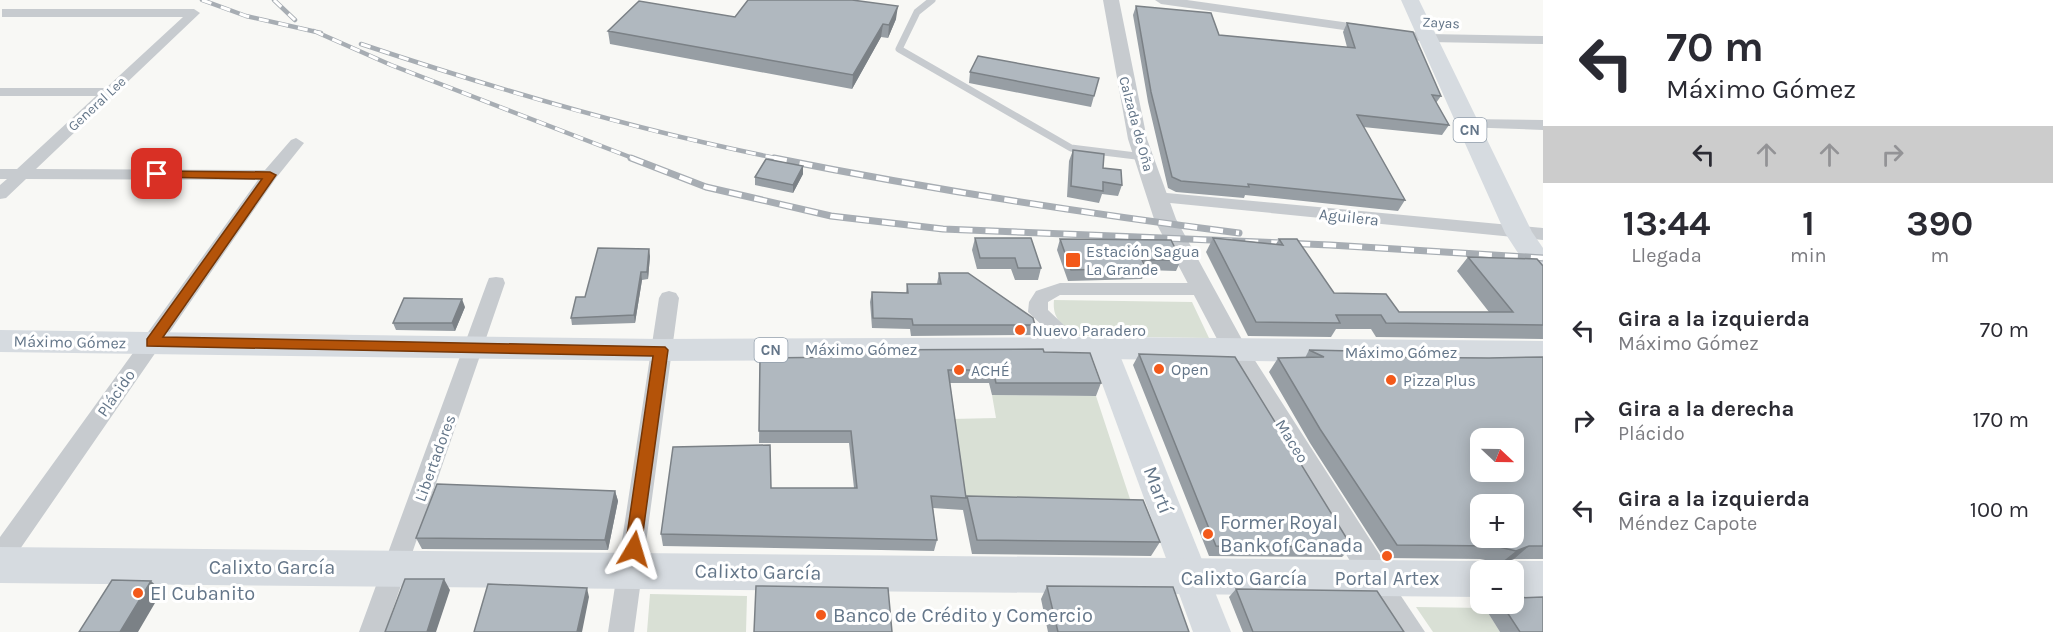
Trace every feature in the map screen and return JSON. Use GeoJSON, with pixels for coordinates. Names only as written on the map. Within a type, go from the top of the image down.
{"type":"FeatureCollection","features":[{"type":"Feature","properties":{"kind":"main road","name":"CN"},"geometry":{"type":"LineString","coordinates":[[1410,0],[1519,233],[1540,254]]}},
{"type":"Feature","properties":{"kind":"main road","name":"Máximo Gómez"},"geometry":{"type":"LineString","coordinates":[[0,341],[660,350],[1046,336],[1098,357],[1236,351],[1543,353]]}},
{"type":"Feature","properties":{"kind":"main road","name":"Martí"},"geometry":{"type":"LineString","coordinates":[[1098,357],[1192,578],[1212,632]]}},
{"type":"Feature","properties":{"kind":"main road","name":"Calixto García"},"geometry":{"type":"LineString","coordinates":[[0,565],[1470,579]]}},
{"type":"Feature","properties":{"kind":"main road"},"geometry":{"type":"LineString","coordinates":[[1524,579],[1543,579]]}},
{"type":"Feature","properties":{"kind":"street"},"geometry":{"type":"LineString","coordinates":[[1,13],[19,0]]}},
{"type":"Feature","properties":{"kind":"street","name":"Calzada de Oña"},"geometry":{"type":"LineString","coordinates":[[1111,0],[1122,72],[1144,157],[1156,197],[1178,243]]}},
{"type":"Feature","properties":{"kind":"street","name":"Zayas"},"geometry":{"type":"LineString","coordinates":[[1161,0],[1231,5],[1428,38],[1543,40]]}},
{"type":"Feature","properties":{"kind":"street","name":"General Lee"},"geometry":{"type":"LineString","coordinates":[[0,194],[194,14],[1,13]]}},
{"type":"Feature","properties":{"kind":"street"},"geometry":{"type":"LineString","coordinates":[[0,92],[109,92]]}},
{"type":"Feature","properties":{"kind":"street"},"geometry":{"type":"LineString","coordinates":[[1467,124],[1543,125]]}},
{"type":"Feature","properties":{"kind":"street","name":"Plácido"},"geometry":{"type":"LineString","coordinates":[[0,557],[270,175],[297,143]]}},
{"type":"Feature","properties":{"kind":"street"},"geometry":{"type":"LineString","coordinates":[[0,174],[270,175]]}},
{"type":"Feature","properties":{"kind":"street","name":"Aguilera"},"geometry":{"type":"LineString","coordinates":[[1156,197],[1519,233]]}},
{"type":"Feature","properties":{"kind":"street","name":"Maceo"},"geometry":{"type":"LineString","coordinates":[[1178,243],[1236,351],[1378,579],[1415,632]]}},
{"type":"Feature","properties":{"kind":"street","name":"Libertadores"},"geometry":{"type":"LineString","coordinates":[[372,632],[496,283]]}},
{"type":"Feature","properties":{"kind":"street"},"geometry":{"type":"LineString","coordinates":[[1046,336],[1037,301],[1044,292],[1059,289],[1202,290]]}},
{"type":"Feature","properties":{"kind":"street"},"geometry":{"type":"LineString","coordinates":[[621,632],[669,298]]}},
{"type":"Feature","properties":{"kind":"lane"},"geometry":{"type":"LineString","coordinates":[[932,0],[916,12],[898,49],[1071,148],[1144,157]]}},
{"type":"Feature","properties":{"kind":"shaded area"},"geometry":{"type":"Polygon","coordinates":[[[1054,300],[1192,302],[1209,338],[1076,336],[1066,329],[1056,317],[1054,300]]]}},
{"type":"Feature","properties":{"kind":"shaded area"},"geometry":{"type":"Polygon","coordinates":[[[992,395],[1096,396],[1135,514],[963,510],[951,419],[996,418],[992,395]]]}},
{"type":"Feature","properties":{"kind":"shaded area"},"geometry":{"type":"Polygon","coordinates":[[[650,594],[747,596],[746,632],[647,632],[650,594]]]}},
{"type":"Feature","properties":{"kind":"shaded area"},"geometry":{"type":"Polygon","coordinates":[[[1416,607],[1470,608],[1470,614],[1489,614],[1500,632],[1433,632],[1416,607]]]}},
{"type":"Feature","properties":{"kind":"building"},"geometry":{"type":"Polygon","coordinates":[[[748,0],[852,0],[898,6],[889,25],[883,24],[853,75],[608,31],[639,1],[735,17],[748,0]]]}},
{"type":"Feature","properties":{"kind":"building"},"geometry":{"type":"Polygon","coordinates":[[[1136,6],[1211,13],[1219,35],[1355,48],[1347,23],[1413,32],[1441,96],[1432,95],[1449,125],[1357,115],[1405,200],[1248,184],[1249,187],[1181,181],[1172,177],[1151,92],[1136,6]]]}},
{"type":"Feature","properties":{"kind":"building"},"geometry":{"type":"Polygon","coordinates":[[[978,56],[1099,78],[1094,96],[970,72],[978,56]]]}},
{"type":"Feature","properties":{"kind":"building"},"geometry":{"type":"Polygon","coordinates":[[[1073,150],[1104,154],[1103,168],[1121,170],[1122,185],[1103,182],[1103,191],[1071,186],[1073,150]]]}},
{"type":"Feature","properties":{"kind":"building"},"geometry":{"type":"Polygon","coordinates":[[[766,159],[803,166],[793,185],[755,177],[766,159]]]}},
{"type":"Feature","properties":{"kind":"building"},"geometry":{"type":"Polygon","coordinates":[[[975,238],[1031,238],[1041,268],[1018,268],[1015,258],[980,258],[975,238]]]}},
{"type":"Feature","properties":{"kind":"building"},"geometry":{"type":"Polygon","coordinates":[[[1213,238],[1283,245],[1279,239],[1297,239],[1334,293],[1386,294],[1399,312],[1513,312],[1468,257],[1537,259],[1543,266],[1543,325],[1386,323],[1381,315],[1336,315],[1340,323],[1256,322],[1213,238]]]}},
{"type":"Feature","properties":{"kind":"building"},"geometry":{"type":"Polygon","coordinates":[[[1060,239],[1171,240],[1181,260],[1142,260],[1146,268],[1071,270],[1060,239]]]}},
{"type":"Feature","properties":{"kind":"building"},"geometry":{"type":"Polygon","coordinates":[[[598,248],[649,249],[647,272],[641,272],[634,315],[571,318],[576,297],[585,297],[598,248]]]}},
{"type":"Feature","properties":{"kind":"building"},"geometry":{"type":"Polygon","coordinates":[[[939,273],[968,273],[1033,318],[1035,325],[913,325],[912,319],[873,318],[872,292],[908,293],[907,284],[941,284],[939,273]]]}},
{"type":"Feature","properties":{"kind":"building"},"geometry":{"type":"Polygon","coordinates":[[[404,298],[462,299],[452,323],[393,323],[404,298]]]}},
{"type":"Feature","properties":{"kind":"building"},"geometry":{"type":"Polygon","coordinates":[[[1043,349],[1044,352],[1090,353],[1101,383],[996,383],[993,370],[948,370],[966,498],[931,496],[937,540],[661,534],[673,447],[770,445],[771,488],[857,488],[851,431],[759,431],[760,358],[847,357],[846,350],[1043,349]]]}},
{"type":"Feature","properties":{"kind":"building"},"geometry":{"type":"Polygon","coordinates":[[[1309,350],[1354,351],[1357,357],[1543,357],[1543,546],[1524,548],[1524,494],[1470,494],[1470,546],[1397,545],[1320,429],[1278,358],[1324,357],[1309,350]]]}},
{"type":"Feature","properties":{"kind":"building"},"geometry":{"type":"Polygon","coordinates":[[[1139,354],[1235,357],[1352,547],[1216,546],[1139,354]]]}},
{"type":"Feature","properties":{"kind":"building"},"geometry":{"type":"Polygon","coordinates":[[[437,484],[615,491],[605,540],[416,538],[437,484]]]}},
{"type":"Feature","properties":{"kind":"building"},"geometry":{"type":"Polygon","coordinates":[[[967,496],[1143,500],[1160,542],[977,540],[967,496]]]}},
{"type":"Feature","properties":{"kind":"building"},"geometry":{"type":"Polygon","coordinates":[[[1503,548],[1524,548],[1516,551],[1503,548]]]}},
{"type":"Feature","properties":{"kind":"building"},"geometry":{"type":"Polygon","coordinates":[[[405,579],[444,579],[427,632],[385,632],[405,579]]]}},
{"type":"Feature","properties":{"kind":"building"},"geometry":{"type":"Polygon","coordinates":[[[112,580],[151,581],[120,632],[79,632],[112,580]]]}},
{"type":"Feature","properties":{"kind":"building"},"geometry":{"type":"Polygon","coordinates":[[[488,584],[587,588],[577,632],[474,632],[488,584]]]}},
{"type":"Feature","properties":{"kind":"building","name":"Banco de Crédito y Comercio"},"geometry":{"type":"Polygon","coordinates":[[[756,586],[888,588],[892,632],[754,632],[756,586]]]}},
{"type":"Feature","properties":{"kind":"building"},"geometry":{"type":"Polygon","coordinates":[[[1047,586],[1173,587],[1189,632],[1058,632],[1047,586]]]}},
{"type":"Feature","properties":{"kind":"building"},"geometry":{"type":"Polygon","coordinates":[[[1236,589],[1377,591],[1404,632],[1253,632],[1236,589]]]}},
{"type":"Feature","properties":{"kind":"building"},"geometry":{"type":"Polygon","coordinates":[[[1543,597],[1543,632],[1520,632],[1508,614],[1524,614],[1524,598],[1543,597]]]}},
{"type":"Feature","properties":{"kind":"railway"},"geometry":{"type":"LineString","coordinates":[[202,0],[246,16],[316,32]]}},
{"type":"Feature","properties":{"kind":"railway"},"geometry":{"type":"LineString","coordinates":[[274,0],[295,20]]}},
{"type":"Feature","properties":{"kind":"railway"},"geometry":{"type":"LineString","coordinates":[[316,32],[321,33]]}},
{"type":"Feature","properties":{"kind":"railway"},"geometry":{"type":"LineString","coordinates":[[316,32],[391,65],[635,159]]}},
{"type":"Feature","properties":{"kind":"railway"},"geometry":{"type":"LineString","coordinates":[[361,44],[569,108],[674,136],[781,159]]}},
{"type":"Feature","properties":{"kind":"railway"},"geometry":{"type":"LineString","coordinates":[[631,158],[706,187],[831,216],[943,229],[1330,245],[1543,258]]}},
{"type":"Feature","properties":{"kind":"railway"},"geometry":{"type":"LineString","coordinates":[[774,158],[1006,200],[1239,233]]}},
{"type":"Feature","properties":{"kind":"place","name":"Estación Sagua La Grande"},"geometry":{"type":"Point","coordinates":[1073,260]}},
{"type":"Feature","properties":{"kind":"place","name":"Nuevo Paradero"},"geometry":{"type":"Point","coordinates":[1020,330]}},
{"type":"Feature","properties":{"kind":"place","name":"Open"},"geometry":{"type":"Point","coordinates":[1159,369]}},
{"type":"Feature","properties":{"kind":"place","name":"ACHÉ"},"geometry":{"type":"Point","coordinates":[959,370]}},
{"type":"Feature","properties":{"kind":"place","name":"Pizza Plus"},"geometry":{"type":"Point","coordinates":[1391,380]}},
{"type":"Feature","properties":{"kind":"place","name":"Former Royal Bank of Canada"},"geometry":{"type":"Point","coordinates":[1208,534]}},
{"type":"Feature","properties":{"kind":"place","name":"Portal Artex"},"geometry":{"type":"Point","coordinates":[1387,556]}},
{"type":"Feature","properties":{"kind":"place","name":"El Cubanito"},"geometry":{"type":"Point","coordinates":[138,593]}},
{"type":"Feature","properties":{"kind":"place","name":"Banco de Crédito y Comercio"},"geometry":{"type":"Point","coordinates":[821,615]}},
{"type":"Feature","properties":{"kind":"route"},"geometry":{"type":"LineString","coordinates":[[157,174],[270,175],[152,342],[660,350],[634,549]]}}]}
